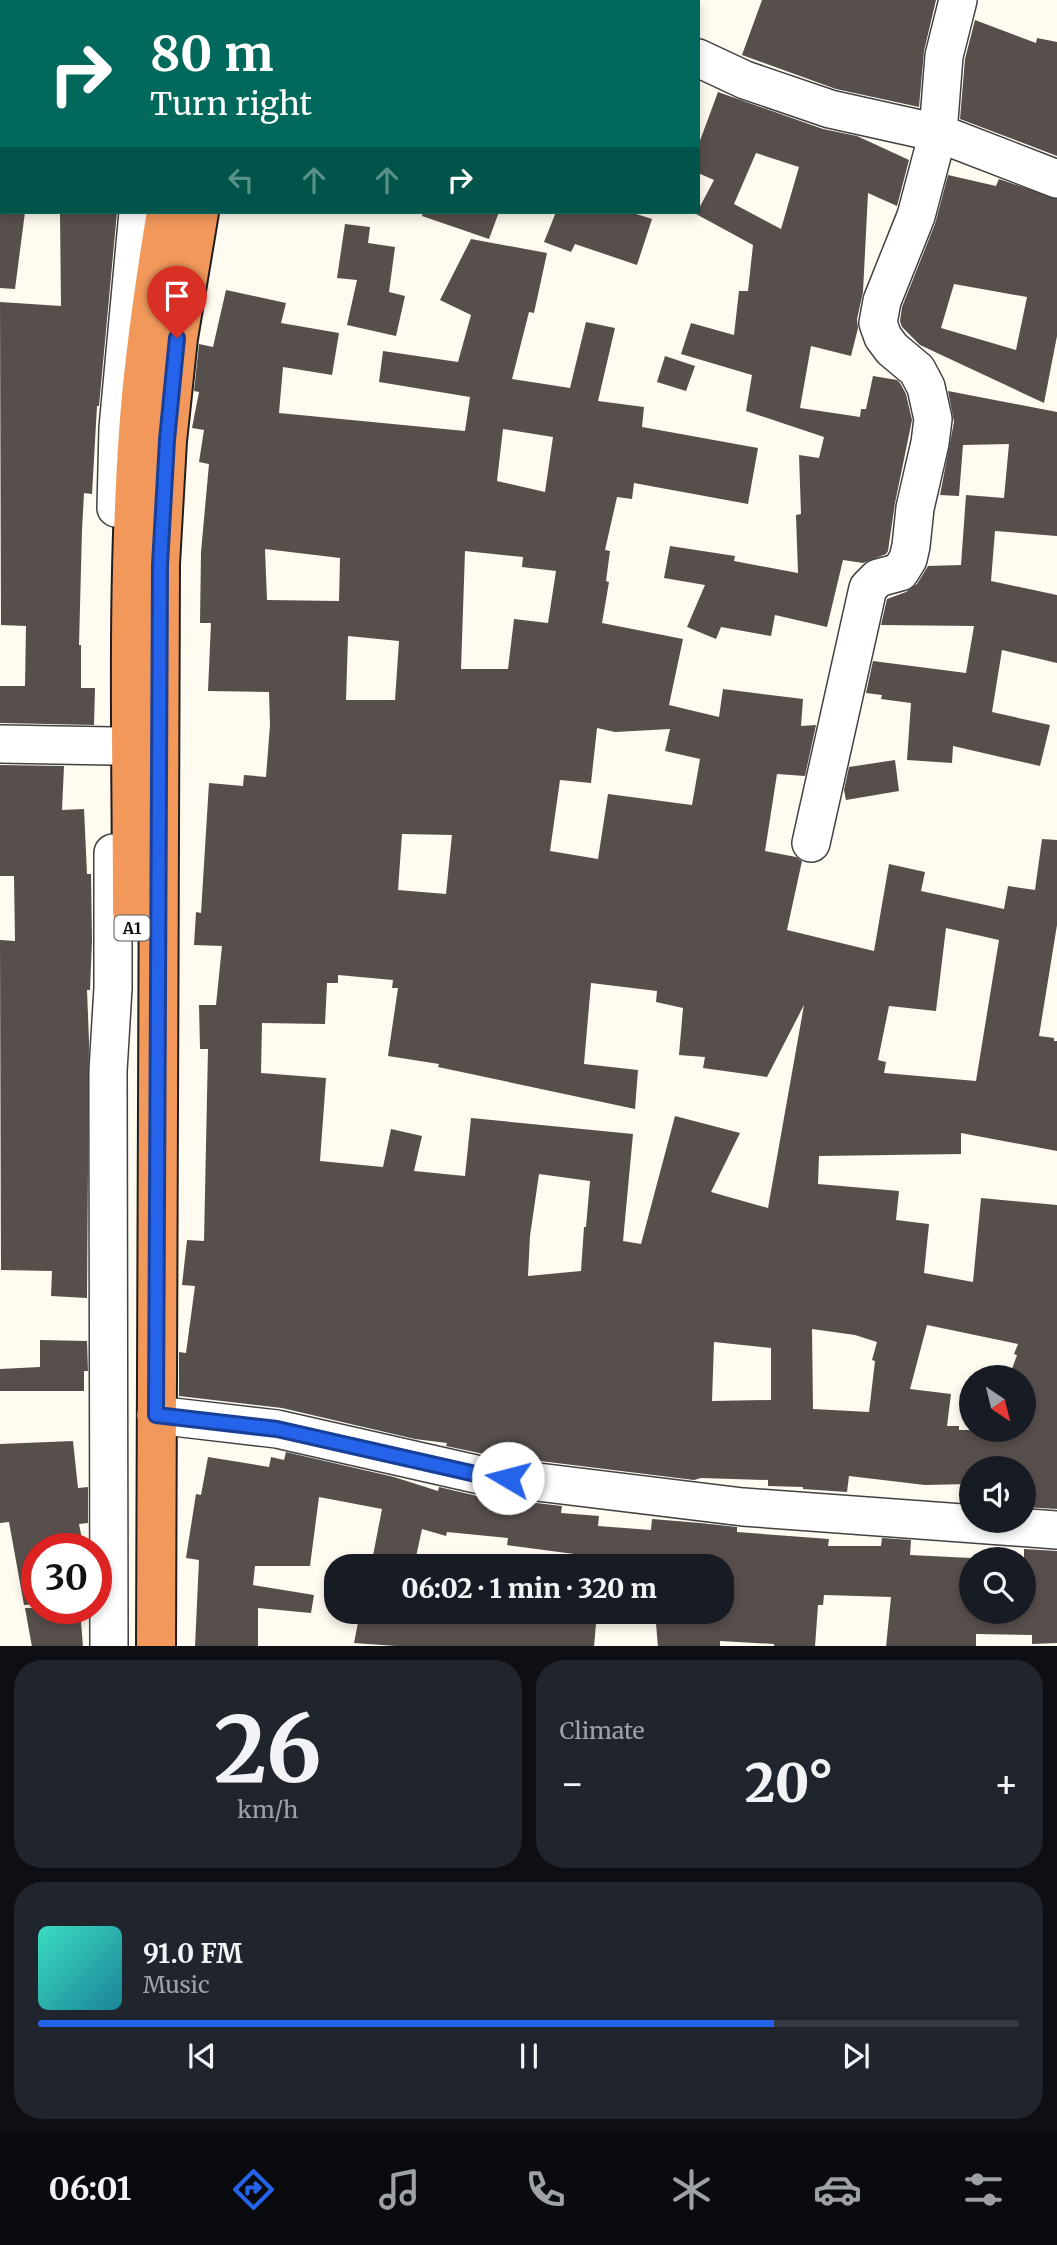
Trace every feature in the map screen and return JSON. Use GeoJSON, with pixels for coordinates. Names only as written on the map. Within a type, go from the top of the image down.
{"type":"FeatureCollection","features":[{"type":"Feature","properties":{"kind":"highway","name":"A1"},"geometry":{"type":"LineString","coordinates":[[133,1646],[132,564],[138,431],[154,282],[166,214]]}},
{"type":"Feature","properties":{"kind":"highway","name":"A1"},"geometry":{"type":"LineString","coordinates":[[156,1646],[160,565],[167,440],[177,338],[199,214]]}},
{"type":"Feature","properties":{"kind":"street"},"geometry":{"type":"LineString","coordinates":[[811,843],[868,588],[878,578],[900,572],[908,559],[915,508],[930,443],[933,419],[926,387],[917,370],[892,349],[883,337],[878,323],[882,301],[916,216],[938,134],[944,56],[958,0]]}},
{"type":"Feature","properties":{"kind":"street"},"geometry":{"type":"LineString","coordinates":[[700,59],[745,80],[830,109],[938,134],[1057,179]]}},
{"type":"Feature","properties":{"kind":"street"},"geometry":{"type":"LineString","coordinates":[[108,1646],[108,1071],[113,988],[113,746],[118,428],[138,214]]}},
{"type":"Feature","properties":{"kind":"street"},"geometry":{"type":"LineString","coordinates":[[0,744],[113,746]]}},
{"type":"Feature","properties":{"kind":"street"},"geometry":{"type":"LineString","coordinates":[[156,1415],[277,1429],[480,1475],[743,1507],[1057,1531]]}},
{"type":"Feature","properties":{"kind":"building"},"geometry":{"type":"Polygon","coordinates":[[[762,0],[936,0],[924,51],[919,107],[836,89],[742,55],[762,0]]]}},
{"type":"Feature","properties":{"kind":"building"},"geometry":{"type":"Polygon","coordinates":[[[975,20],[1036,43],[1037,38],[1057,42],[1057,156],[960,119],[965,59],[975,20]]]}},
{"type":"Feature","properties":{"kind":"building"},"geometry":{"type":"Polygon","coordinates":[[[718,92],[823,129],[857,136],[909,160],[897,206],[868,193],[863,292],[851,356],[811,346],[800,408],[860,417],[861,409],[866,409],[873,376],[897,380],[900,383],[906,394],[912,420],[888,551],[863,563],[843,560],[827,627],[775,615],[771,636],[721,627],[716,639],[687,627],[705,585],[664,578],[670,546],[735,556],[734,561],[798,573],[796,515],[801,514],[799,455],[819,458],[824,437],[746,411],[752,375],[681,354],[691,323],[734,335],[739,291],[748,291],[753,245],[696,214],[700,214],[700,206],[714,180],[700,174],[700,141],[718,92]],[[756,153],[734,204],[781,229],[799,167],[756,153]]]}},
{"type":"Feature","properties":{"kind":"building"},"geometry":{"type":"Polygon","coordinates":[[[948,175],[996,186],[999,179],[1057,199],[1057,336],[1044,403],[920,345],[902,327],[902,307],[935,224],[948,175]],[[954,284],[941,328],[1016,350],[1027,297],[954,284]]]}},
{"type":"Feature","properties":{"kind":"building"},"geometry":{"type":"Polygon","coordinates":[[[0,214],[25,214],[15,289],[0,288],[0,214]]]}},
{"type":"Feature","properties":{"kind":"building"},"geometry":{"type":"Polygon","coordinates":[[[60,214],[117,214],[97,406],[92,494],[84,493],[82,530],[79,645],[81,688],[95,688],[94,725],[0,723],[0,686],[25,686],[26,626],[1,625],[0,302],[61,306],[60,214]]]}},
{"type":"Feature","properties":{"kind":"building"},"geometry":{"type":"Polygon","coordinates":[[[422,214],[498,214],[489,239],[422,214]]]}},
{"type":"Feature","properties":{"kind":"building"},"geometry":{"type":"Polygon","coordinates":[[[555,214],[636,214],[652,219],[637,265],[575,244],[571,252],[544,242],[555,214]]]}},
{"type":"Feature","properties":{"kind":"building"},"geometry":{"type":"Polygon","coordinates":[[[345,224],[370,227],[368,243],[395,247],[389,292],[405,296],[396,336],[347,325],[357,280],[337,278],[345,224]]]}},
{"type":"Feature","properties":{"kind":"building"},"geometry":{"type":"Polygon","coordinates":[[[471,239],[547,253],[534,313],[529,312],[512,379],[570,388],[586,322],[615,328],[598,401],[644,407],[642,427],[758,448],[748,504],[634,483],[632,499],[617,497],[605,550],[610,551],[606,581],[609,582],[602,623],[683,639],[669,705],[719,717],[723,689],[803,699],[801,726],[816,725],[805,776],[777,774],[765,851],[796,857],[802,861],[787,930],[874,951],[889,864],[925,872],[921,891],[1004,909],[1008,886],[1035,890],[1042,839],[1057,840],[1057,925],[1039,1036],[1057,1041],[1057,1151],[961,1133],[961,1154],[819,1156],[818,1184],[899,1191],[896,1220],[929,1224],[924,1273],[973,1282],[981,1198],[1057,1205],[1057,1509],[1036,1508],[1036,1456],[959,1456],[959,1484],[925,1485],[849,1476],[847,1492],[803,1489],[768,1486],[768,1480],[694,1480],[484,1454],[446,1446],[447,1443],[415,1439],[282,1408],[179,1396],[179,1352],[186,1353],[195,1286],[182,1285],[187,1240],[204,1241],[208,1049],[200,1049],[199,1005],[216,1005],[222,946],[194,945],[196,912],[201,913],[209,783],[243,786],[244,775],[266,777],[270,725],[269,692],[208,691],[211,623],[200,623],[201,552],[209,464],[199,462],[204,430],[192,428],[199,392],[194,391],[199,344],[213,347],[226,290],[286,303],[281,323],[339,333],[332,375],[283,367],[279,413],[465,431],[470,397],[379,382],[383,351],[458,362],[471,315],[440,300],[471,239]],[[503,429],[497,481],[545,492],[553,437],[503,429]],[[265,549],[267,600],[339,601],[340,558],[265,549]],[[465,551],[461,669],[508,669],[514,619],[548,623],[556,571],[522,567],[523,557],[465,551]],[[348,636],[346,700],[395,700],[399,641],[348,636]],[[597,728],[591,783],[560,780],[550,851],[598,859],[608,794],[692,805],[700,759],[665,751],[670,729],[615,732],[597,728]],[[402,834],[398,890],[446,894],[452,835],[402,834]],[[946,928],[936,1011],[889,1006],[878,1060],[886,1062],[884,1073],[976,1081],[999,940],[946,928]],[[338,975],[338,983],[327,983],[325,1024],[262,1023],[261,1073],[326,1078],[320,1161],[383,1167],[391,1129],[422,1136],[414,1171],[465,1176],[471,1118],[633,1134],[623,1241],[641,1244],[675,1116],[740,1133],[711,1192],[768,1208],[804,1005],[767,1077],[703,1068],[705,1057],[679,1055],[683,1008],[656,1002],[657,991],[591,983],[584,1064],[638,1070],[635,1109],[438,1067],[439,1064],[388,1056],[398,988],[392,988],[393,980],[338,975]],[[539,1174],[530,1236],[528,1276],[581,1271],[590,1181],[539,1174]],[[812,1329],[813,1409],[869,1412],[875,1361],[872,1360],[877,1342],[855,1335],[812,1329]],[[714,1342],[712,1401],[771,1400],[771,1348],[714,1342]]]}},
{"type":"Feature","properties":{"kind":"building"},"geometry":{"type":"Polygon","coordinates":[[[665,356],[695,366],[686,391],[657,382],[665,356]]]}},
{"type":"Feature","properties":{"kind":"building"},"geometry":{"type":"Polygon","coordinates":[[[948,391],[1057,412],[1057,536],[995,531],[991,581],[1057,595],[1057,663],[1002,650],[992,712],[1050,725],[1040,766],[953,746],[952,763],[907,760],[911,703],[881,699],[882,695],[866,693],[873,661],[966,673],[974,626],[881,625],[887,599],[906,592],[917,584],[928,566],[961,565],[966,495],[1004,498],[1009,444],[963,445],[959,496],[940,495],[954,422],[948,391]]]}},
{"type":"Feature","properties":{"kind":"building"},"geometry":{"type":"Polygon","coordinates":[[[895,760],[899,791],[846,800],[844,790],[849,767],[895,760]]]}},
{"type":"Feature","properties":{"kind":"building"},"geometry":{"type":"Polygon","coordinates":[[[0,765],[64,766],[62,810],[84,809],[87,874],[91,874],[92,940],[90,990],[87,990],[87,1298],[51,1296],[52,1271],[1,1270],[0,940],[15,941],[14,876],[0,876],[0,765]]]}},
{"type":"Feature","properties":{"kind":"building"},"geometry":{"type":"Polygon","coordinates":[[[40,1340],[87,1341],[88,1371],[84,1371],[84,1391],[0,1391],[0,1369],[40,1367],[40,1340]]]}},
{"type":"Feature","properties":{"kind":"building"},"geometry":{"type":"Polygon","coordinates":[[[73,1441],[78,1488],[88,1487],[88,1523],[79,1524],[81,1533],[21,1533],[21,1588],[9,1522],[0,1523],[0,1444],[73,1441]]]}},
{"type":"Feature","properties":{"kind":"building"},"geometry":{"type":"Polygon","coordinates":[[[286,1452],[394,1477],[438,1491],[439,1487],[477,1496],[562,1506],[561,1513],[599,1516],[598,1526],[651,1530],[652,1519],[700,1523],[737,1527],[737,1532],[829,1539],[828,1546],[881,1546],[882,1538],[911,1540],[910,1555],[959,1557],[959,1624],[1036,1624],[1036,1550],[1057,1551],[1057,1643],[1032,1644],[1032,1635],[976,1634],[976,1646],[886,1646],[891,1597],[824,1595],[823,1605],[818,1605],[815,1646],[774,1646],[720,1641],[720,1646],[658,1646],[656,1624],[734,1624],[734,1554],[574,1554],[507,1545],[508,1538],[447,1532],[446,1536],[422,1529],[417,1554],[373,1554],[382,1509],[319,1497],[310,1566],[255,1566],[253,1585],[314,1595],[311,1613],[258,1608],[258,1646],[195,1646],[199,1560],[186,1558],[196,1494],[201,1495],[208,1457],[269,1467],[271,1457],[284,1460],[286,1452]]]}},
{"type":"Feature","properties":{"kind":"building"},"geometry":{"type":"Polygon","coordinates":[[[28,1624],[81,1624],[83,1646],[32,1646],[28,1624]]]}},
{"type":"Feature","properties":{"kind":"building"},"geometry":{"type":"Polygon","coordinates":[[[358,1624],[596,1624],[594,1646],[396,1646],[354,1643],[358,1624]]]}},
{"type":"Feature","properties":{"kind":"route"},"geometry":{"type":"LineString","coordinates":[[177,338],[167,440],[160,565],[156,1415],[277,1429],[480,1475],[508,1478]]}}]}
